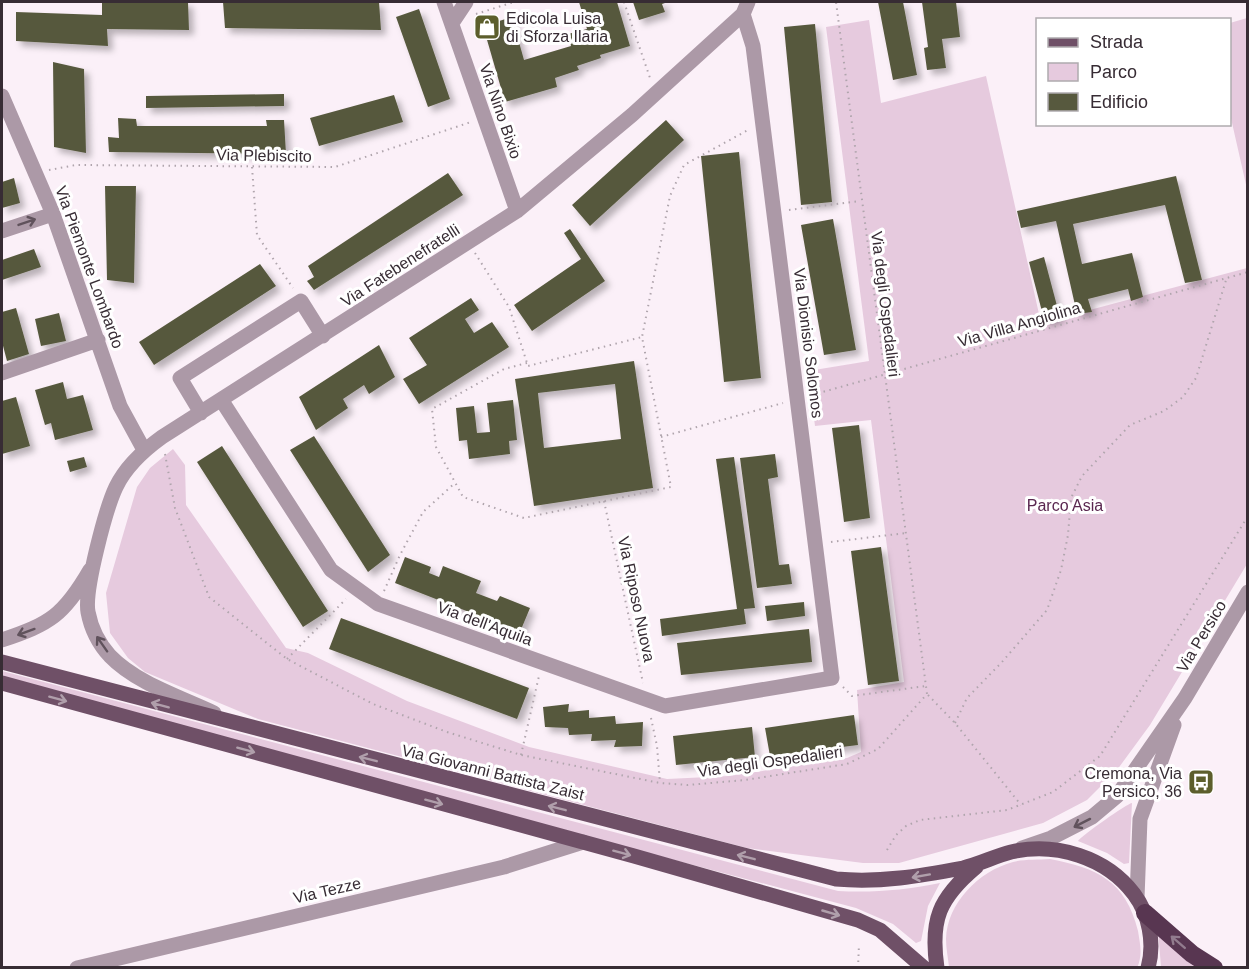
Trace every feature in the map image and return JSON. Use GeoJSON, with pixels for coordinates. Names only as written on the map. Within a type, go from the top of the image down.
{"type":"FeatureCollection","features":[{"type":"Feature","properties":{"kind":"highway","name":"Via Giovanni Battista Zaist"},"geometry":{"type":"LineString","coordinates":[[1141,906],[1192,954],[1214,968]]}},
{"type":"Feature","properties":{"kind":"main road","name":"Via Giovanni Battista Zaist"},"geometry":{"type":"LineString","coordinates":[[2,662],[836,879],[870,882],[918,877],[978,865],[1011,852],[1052,851],[1086,856],[1111,870],[1141,906]]}},
{"type":"Feature","properties":{"kind":"main road"},"geometry":{"type":"LineString","coordinates":[[2,684],[583,842],[858,920],[880,930],[924,968]]}},
{"type":"Feature","properties":{"kind":"main road","name":"Via Giovanni Battista Zaist"},"geometry":{"type":"LineString","coordinates":[[937,968],[933,937],[941,908],[955,885],[978,865]]}},
{"type":"Feature","properties":{"kind":"main road"},"geometry":{"type":"LineString","coordinates":[[1141,906],[1151,941],[1148,968]]}},
{"type":"Feature","properties":{"kind":"street","name":"Via Nino Bixio"},"geometry":{"type":"LineString","coordinates":[[444,2],[517,211]]}},
{"type":"Feature","properties":{"kind":"street"},"geometry":{"type":"LineString","coordinates":[[452,23],[466,2]]}},
{"type":"Feature","properties":{"kind":"street","name":"Via Fatebenefratelli"},"geometry":{"type":"LineString","coordinates":[[241,726],[125,670],[109,655],[97,639],[87,610],[94,562],[116,487],[144,450],[162,437],[517,211],[632,115],[745,8]]}},
{"type":"Feature","properties":{"kind":"street","name":"Via Dionisio Solomos"},"geometry":{"type":"LineString","coordinates":[[745,8],[753,46],[763,122],[832,678]]}},
{"type":"Feature","properties":{"kind":"street","name":"Via Piemonte Lombardo"},"geometry":{"type":"LineString","coordinates":[[2,100],[53,214],[120,406],[144,450]]}},
{"type":"Feature","properties":{"kind":"street"},"geometry":{"type":"LineString","coordinates":[[2,231],[53,214]]}},
{"type":"Feature","properties":{"kind":"street"},"geometry":{"type":"LineString","coordinates":[[201,413],[180,378],[301,301],[323,336]]}},
{"type":"Feature","properties":{"kind":"street"},"geometry":{"type":"LineString","coordinates":[[2,373],[98,340]]}},
{"type":"Feature","properties":{"kind":"street","name":"Via dell'Aquila"},"geometry":{"type":"LineString","coordinates":[[222,400],[331,570],[378,604],[665,706],[832,678]]}},
{"type":"Feature","properties":{"kind":"street","name":"Via Fatebenefratelli"},"geometry":{"type":"LineString","coordinates":[[2,640],[50,621],[73,599],[94,562]]}},
{"type":"Feature","properties":{"kind":"street","name":"Via Persico"},"geometry":{"type":"LineString","coordinates":[[1011,852],[1052,838],[1092,817],[1117,796],[1185,698],[1248,592]]}},
{"type":"Feature","properties":{"kind":"street","name":"Via Persico"},"geometry":{"type":"LineString","coordinates":[[1141,906],[1140,819],[1151,783],[1185,698]]}},
{"type":"Feature","properties":{"kind":"street","name":"Via Tezze"},"geometry":{"type":"LineString","coordinates":[[77,968],[504,867],[583,842]]}},
{"type":"Feature","properties":{"kind":"path"},"geometry":{"type":"LineString","coordinates":[[452,23],[514,2]]}},
{"type":"Feature","properties":{"kind":"path"},"geometry":{"type":"LineString","coordinates":[[624,2],[655,92]]}},
{"type":"Feature","properties":{"kind":"path","name":"Via degli Ospedalieri"},"geometry":{"type":"LineString","coordinates":[[162,437],[175,508],[209,597],[287,659],[373,704],[447,732],[521,755],[660,783],[688,785],[745,780],[846,764],[878,749],[927,694],[883,376],[836,2]]}},
{"type":"Feature","properties":{"kind":"path","name":"Via Plebiscito"},"geometry":{"type":"LineString","coordinates":[[35,172],[76,165],[335,167],[485,117]]}},
{"type":"Feature","properties":{"kind":"path"},"geometry":{"type":"LineString","coordinates":[[527,363],[504,369],[432,409],[436,447],[463,497],[524,518],[671,487],[642,336],[670,196],[684,165],[763,122]]}},
{"type":"Feature","properties":{"kind":"path"},"geometry":{"type":"LineString","coordinates":[[252,167],[257,235],[301,301]]}},
{"type":"Feature","properties":{"kind":"path"},"geometry":{"type":"LineString","coordinates":[[774,212],[861,201]]}},
{"type":"Feature","properties":{"kind":"path"},"geometry":{"type":"LineString","coordinates":[[467,243],[509,307],[528,366],[642,336]]}},
{"type":"Feature","properties":{"kind":"path","name":"Via Villa Angiolina"},"geometry":{"type":"LineString","coordinates":[[661,437],[1248,272]]}},
{"type":"Feature","properties":{"kind":"path"},"geometry":{"type":"LineString","coordinates":[[955,723],[967,698],[1047,610],[1061,570],[1068,535],[1071,498],[1082,476],[1130,425],[1164,411],[1183,397],[1196,378],[1227,277]]}},
{"type":"Feature","properties":{"kind":"path"},"geometry":{"type":"LineString","coordinates":[[378,604],[399,555],[423,512],[455,483]]}},
{"type":"Feature","properties":{"kind":"path","name":"Via Riposo Nuova"},"geometry":{"type":"LineString","coordinates":[[604,501],[657,746],[660,783]]}},
{"type":"Feature","properties":{"kind":"path"},"geometry":{"type":"LineString","coordinates":[[887,850],[906,826],[920,820],[1007,810],[1053,792],[1100,756],[1248,516]]}},
{"type":"Feature","properties":{"kind":"path"},"geometry":{"type":"LineString","coordinates":[[816,544],[906,533]]}},
{"type":"Feature","properties":{"kind":"path"},"geometry":{"type":"LineString","coordinates":[[287,659],[357,588]]}},
{"type":"Feature","properties":{"kind":"path"},"geometry":{"type":"LineString","coordinates":[[521,755],[542,662]]}},
{"type":"Feature","properties":{"kind":"path"},"geometry":{"type":"LineString","coordinates":[[832,678],[852,696],[926,686]]}},
{"type":"Feature","properties":{"kind":"path"},"geometry":{"type":"LineString","coordinates":[[927,694],[955,723],[1020,805]]}},
{"type":"Feature","properties":{"kind":"path"},"geometry":{"type":"LineString","coordinates":[[858,968],[859,944]]}},
{"type":"Feature","properties":{"kind":"green space"},"geometry":{"type":"Polygon","coordinates":[[[1248,18],[1247,189],[1231,118],[1231,23],[1248,18]]]}},
{"type":"Feature","properties":{"kind":"green space","name":"Parco Asia"},"geometry":{"type":"Polygon","coordinates":[[[869,20],[881,103],[986,76],[1041,323],[1247,268],[1247,564],[1150,725],[1117,770],[1087,800],[1043,823],[899,863],[863,863],[747,848],[258,719],[145,672],[128,658],[110,633],[106,593],[137,487],[150,468],[173,449],[185,465],[186,505],[286,648],[308,653],[407,701],[529,747],[667,779],[729,776],[847,758],[861,752],[857,690],[904,682],[871,420],[815,426],[808,371],[869,361],[826,27],[869,20]]]}},
{"type":"Feature","properties":{"kind":"green space"},"geometry":{"type":"Polygon","coordinates":[[[2,671],[838,891],[864,892],[940,883],[928,906],[921,941],[916,943],[893,924],[856,908],[2,682],[2,671]]]}},
{"type":"Feature","properties":{"kind":"green space"},"geometry":{"type":"Polygon","coordinates":[[[1132,803],[1129,863],[1124,864],[1107,853],[1078,841],[1122,808],[1132,803]]]}},
{"type":"Feature","properties":{"kind":"green space"},"geometry":{"type":"Polygon","coordinates":[[[1050,859],[1082,867],[1095,873],[1107,880],[1126,900],[1138,931],[1140,954],[1137,968],[949,967],[946,942],[948,926],[952,913],[967,890],[1000,866],[1017,861],[1050,859]]]}},
{"type":"Feature","properties":{"kind":"green space"},"geometry":{"type":"Polygon","coordinates":[[[1158,930],[1198,967],[1161,967],[1158,930]]]}},
{"type":"Feature","properties":{"kind":"building"},"geometry":{"type":"Polygon","coordinates":[[[102,2],[188,2],[189,30],[107,29],[108,46],[16,41],[16,12],[102,15],[102,2]]]}},
{"type":"Feature","properties":{"kind":"building"},"geometry":{"type":"Polygon","coordinates":[[[223,2],[379,2],[381,30],[225,28],[223,2]]]}},
{"type":"Feature","properties":{"kind":"building"},"geometry":{"type":"Polygon","coordinates":[[[579,2],[617,2],[630,46],[600,55],[601,58],[577,66],[579,70],[555,78],[557,87],[505,102],[483,26],[512,17],[524,60],[571,46],[568,34],[587,29],[579,2]]]}},
{"type":"Feature","properties":{"kind":"building"},"geometry":{"type":"Polygon","coordinates":[[[633,2],[668,2],[662,4],[665,12],[639,20],[633,2]]]}},
{"type":"Feature","properties":{"kind":"building"},"geometry":{"type":"Polygon","coordinates":[[[878,2],[903,2],[917,75],[893,80],[878,2]]]}},
{"type":"Feature","properties":{"kind":"building"},"geometry":{"type":"Polygon","coordinates":[[[922,2],[956,2],[960,37],[942,39],[946,68],[927,70],[924,48],[928,47],[922,2]]]}},
{"type":"Feature","properties":{"kind":"building"},"geometry":{"type":"Polygon","coordinates":[[[419,9],[450,99],[428,107],[396,17],[419,9]]]}},
{"type":"Feature","properties":{"kind":"building"},"geometry":{"type":"Polygon","coordinates":[[[815,24],[832,202],[801,205],[784,27],[815,24]]]}},
{"type":"Feature","properties":{"kind":"building"},"geometry":{"type":"Polygon","coordinates":[[[53,62],[84,69],[86,153],[54,147],[53,62]]]}},
{"type":"Feature","properties":{"kind":"building"},"geometry":{"type":"Polygon","coordinates":[[[284,94],[284,106],[146,108],[146,96],[284,94]]]}},
{"type":"Feature","properties":{"kind":"building"},"geometry":{"type":"Polygon","coordinates":[[[394,95],[403,122],[319,146],[310,118],[394,95]]]}},
{"type":"Feature","properties":{"kind":"building"},"geometry":{"type":"Polygon","coordinates":[[[118,118],[136,119],[137,126],[267,126],[266,120],[284,120],[286,154],[109,152],[108,137],[119,138],[118,118]]]}},
{"type":"Feature","properties":{"kind":"building"},"geometry":{"type":"Polygon","coordinates":[[[666,120],[684,140],[590,226],[572,205],[666,120]]]}},
{"type":"Feature","properties":{"kind":"building"},"geometry":{"type":"Polygon","coordinates":[[[739,152],[761,378],[724,382],[701,156],[739,152]]]}},
{"type":"Feature","properties":{"kind":"building"},"geometry":{"type":"Polygon","coordinates":[[[448,173],[463,195],[314,290],[307,281],[314,277],[308,266],[448,173]]]}},
{"type":"Feature","properties":{"kind":"building"},"geometry":{"type":"Polygon","coordinates":[[[1176,176],[1202,280],[1185,283],[1165,205],[1073,224],[1082,264],[1132,253],[1143,297],[1131,301],[1128,289],[1088,299],[1092,312],[1077,314],[1056,221],[1021,228],[1017,211],[1176,176]]]}},
{"type":"Feature","properties":{"kind":"building"},"geometry":{"type":"Polygon","coordinates":[[[14,178],[20,203],[2,208],[2,182],[14,178]]]}},
{"type":"Feature","properties":{"kind":"building"},"geometry":{"type":"Polygon","coordinates":[[[105,186],[136,186],[134,283],[107,280],[105,186]]]}},
{"type":"Feature","properties":{"kind":"building"},"geometry":{"type":"Polygon","coordinates":[[[833,219],[856,350],[824,355],[801,225],[833,219]]]}},
{"type":"Feature","properties":{"kind":"building"},"geometry":{"type":"Polygon","coordinates":[[[570,229],[605,281],[532,331],[514,305],[581,259],[564,233],[570,229]]]}},
{"type":"Feature","properties":{"kind":"building"},"geometry":{"type":"Polygon","coordinates":[[[34,249],[41,267],[2,280],[2,260],[34,249]]]}},
{"type":"Feature","properties":{"kind":"building"},"geometry":{"type":"Polygon","coordinates":[[[1044,257],[1060,317],[1045,323],[1029,262],[1044,257]]]}},
{"type":"Feature","properties":{"kind":"building"},"geometry":{"type":"Polygon","coordinates":[[[260,264],[276,286],[154,365],[139,342],[260,264]]]}},
{"type":"Feature","properties":{"kind":"building"},"geometry":{"type":"Polygon","coordinates":[[[471,298],[479,310],[465,319],[474,333],[492,322],[509,347],[419,404],[403,379],[427,365],[409,338],[471,298]]]}},
{"type":"Feature","properties":{"kind":"building"},"geometry":{"type":"Polygon","coordinates":[[[16,308],[29,354],[7,361],[2,342],[2,312],[16,308]]]}},
{"type":"Feature","properties":{"kind":"building"},"geometry":{"type":"Polygon","coordinates":[[[59,313],[66,341],[41,346],[35,319],[59,313]]]}},
{"type":"Feature","properties":{"kind":"building"},"geometry":{"type":"Polygon","coordinates":[[[379,345],[395,377],[369,394],[364,385],[343,399],[348,408],[316,430],[299,397],[379,345]]]}},
{"type":"Feature","properties":{"kind":"building"},"geometry":{"type":"Polygon","coordinates":[[[634,361],[653,488],[534,506],[515,379],[634,361]],[[615,384],[538,393],[544,448],[621,439],[615,384]]]}},
{"type":"Feature","properties":{"kind":"building"},"geometry":{"type":"Polygon","coordinates":[[[63,382],[67,399],[83,395],[93,430],[55,440],[51,423],[45,425],[35,390],[63,382]]]}},
{"type":"Feature","properties":{"kind":"building"},"geometry":{"type":"Polygon","coordinates":[[[16,397],[30,446],[2,454],[2,401],[16,397]]]}},
{"type":"Feature","properties":{"kind":"building"},"geometry":{"type":"Polygon","coordinates":[[[513,400],[517,440],[509,441],[510,454],[469,459],[467,440],[459,441],[456,408],[474,406],[477,433],[490,432],[487,403],[513,400]]]}},
{"type":"Feature","properties":{"kind":"building"},"geometry":{"type":"Polygon","coordinates":[[[859,425],[870,518],[844,522],[832,428],[859,425]]]}},
{"type":"Feature","properties":{"kind":"building"},"geometry":{"type":"Polygon","coordinates":[[[314,436],[390,555],[368,572],[290,450],[314,436]]]}},
{"type":"Feature","properties":{"kind":"building"},"geometry":{"type":"Polygon","coordinates":[[[222,446],[328,611],[303,627],[197,462],[222,446]]]}},
{"type":"Feature","properties":{"kind":"building"},"geometry":{"type":"Polygon","coordinates":[[[775,454],[778,477],[768,479],[779,565],[789,564],[792,584],[757,588],[740,458],[775,454]]]}},
{"type":"Feature","properties":{"kind":"building"},"geometry":{"type":"Polygon","coordinates":[[[84,457],[87,467],[70,472],[67,461],[84,457]]]}},
{"type":"Feature","properties":{"kind":"building"},"geometry":{"type":"Polygon","coordinates":[[[734,457],[755,608],[744,609],[746,624],[662,636],[660,619],[737,609],[716,459],[734,457]]]}},
{"type":"Feature","properties":{"kind":"building"},"geometry":{"type":"Polygon","coordinates":[[[881,547],[899,681],[868,685],[851,551],[881,547]]]}},
{"type":"Feature","properties":{"kind":"building"},"geometry":{"type":"Polygon","coordinates":[[[405,557],[431,567],[429,573],[439,577],[443,566],[481,581],[476,593],[497,601],[500,596],[530,608],[520,632],[395,583],[405,557]]]}},
{"type":"Feature","properties":{"kind":"building"},"geometry":{"type":"Polygon","coordinates":[[[804,602],[805,616],[767,621],[765,606],[804,602]]]}},
{"type":"Feature","properties":{"kind":"building"},"geometry":{"type":"Polygon","coordinates":[[[341,618],[529,688],[517,719],[329,649],[341,618]]]}},
{"type":"Feature","properties":{"kind":"building"},"geometry":{"type":"Polygon","coordinates":[[[809,629],[812,662],[681,675],[677,643],[809,629]]]}},
{"type":"Feature","properties":{"kind":"building"},"geometry":{"type":"Polygon","coordinates":[[[569,704],[568,712],[589,710],[589,718],[615,716],[616,724],[643,722],[642,746],[614,747],[616,740],[591,741],[592,734],[569,735],[568,728],[545,727],[543,707],[569,704]]]}},
{"type":"Feature","properties":{"kind":"building"},"geometry":{"type":"Polygon","coordinates":[[[854,715],[858,745],[770,756],[765,728],[854,715]]]}},
{"type":"Feature","properties":{"kind":"building"},"geometry":{"type":"Polygon","coordinates":[[[752,727],[755,757],[676,765],[673,736],[752,727]]]}},
{"type":"Feature","properties":{"kind":"place","name":"Edicola Luisa di Sforza Ilaria"},"geometry":{"type":"Point","coordinates":[487,27]}},
{"type":"Feature","properties":{"kind":"place","name":"Cremona, Via Persico, 36"},"geometry":{"type":"Point","coordinates":[1201,782]}}]}
